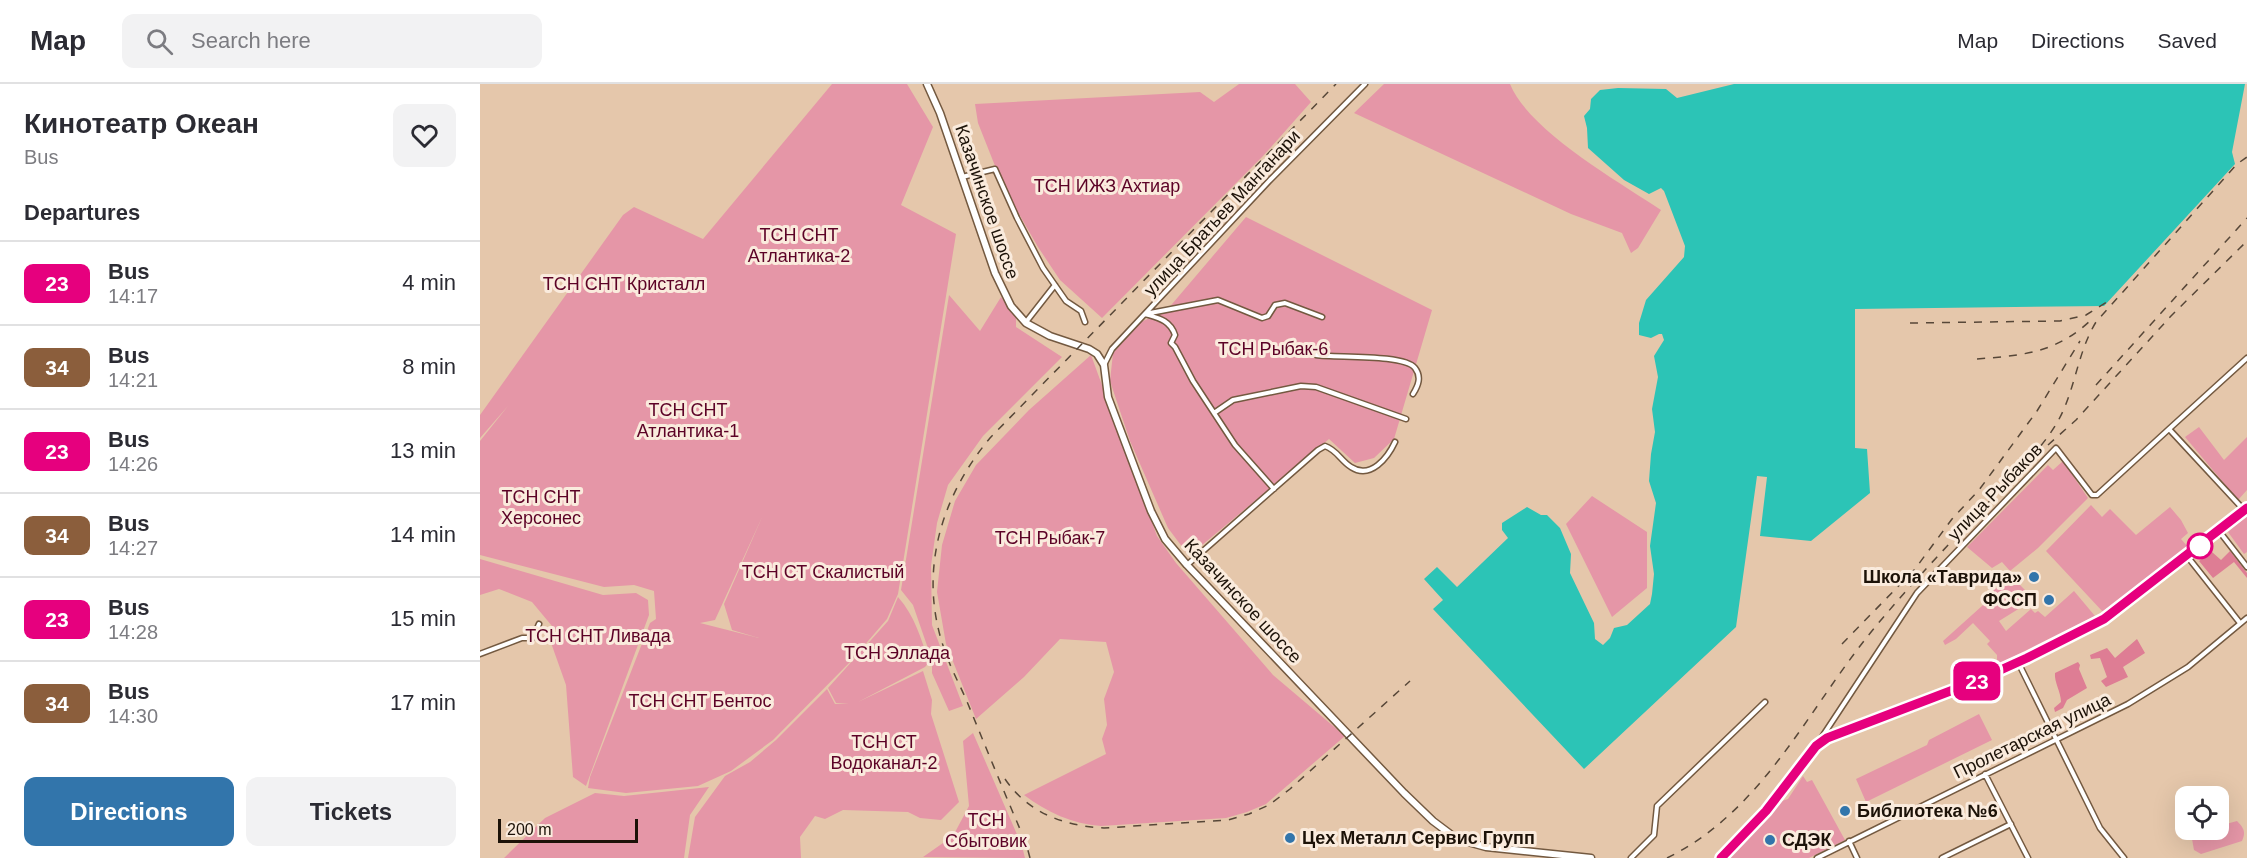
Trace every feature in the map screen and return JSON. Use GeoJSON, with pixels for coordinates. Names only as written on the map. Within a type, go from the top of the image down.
{"type":"FeatureCollection","features":[{"type":"Feature","properties":{"kind":"main road","name":"Казачинское шоссе"},"geometry":{"type":"LineString","coordinates":[[927,84],[940,113],[998,282],[1011,306],[1026,323],[1050,336],[1089,349],[1097,354],[1104,365],[1108,397],[1151,511],[1165,539],[1187,565],[1404,793],[1433,821],[1457,839],[1486,847],[1591,858]]}},
{"type":"Feature","properties":{"kind":"main road"},"geometry":{"type":"LineString","coordinates":[[1720,858],[1766,811],[1816,746],[1827,738],[1974,682],[2104,619],[2246,509]]}},
{"type":"Feature","properties":{"kind":"street","name":"улица Братьев Манганари"},"geometry":{"type":"LineString","coordinates":[[1104,365],[1112,349],[1269,180],[1365,84]]}},
{"type":"Feature","properties":{"kind":"street"},"geometry":{"type":"LineString","coordinates":[[962,177],[995,169],[1023,231],[1043,268],[1066,302],[1081,311],[1086,321]]}},
{"type":"Feature","properties":{"kind":"street"},"geometry":{"type":"LineString","coordinates":[[1026,323],[1055,285]]}},
{"type":"Feature","properties":{"kind":"street"},"geometry":{"type":"LineString","coordinates":[[1145,314],[1218,300],[1262,318],[1268,316],[1275,305],[1285,303],[1322,317]]}},
{"type":"Feature","properties":{"kind":"street"},"geometry":{"type":"LineString","coordinates":[[1145,314],[1162,319],[1172,327],[1175,335],[1171,343],[1214,413],[1235,445],[1274,489]]}},
{"type":"Feature","properties":{"kind":"street"},"geometry":{"type":"LineString","coordinates":[[1316,355],[1393,359],[1407,362],[1415,367],[1419,376],[1419,384],[1413,394]]}},
{"type":"Feature","properties":{"kind":"street"},"geometry":{"type":"LineString","coordinates":[[2246,509],[2169,429],[2247,358]]}},
{"type":"Feature","properties":{"kind":"street"},"geometry":{"type":"LineString","coordinates":[[1214,413],[1233,400],[1301,386],[1316,387],[1406,419]]}},
{"type":"Feature","properties":{"kind":"street","name":"улица Рыбаков"},"geometry":{"type":"LineString","coordinates":[[1816,746],[1865,668],[1917,593],[2056,448],[2092,495],[2097,495],[2169,429]]}},
{"type":"Feature","properties":{"kind":"street"},"geometry":{"type":"LineString","coordinates":[[1187,565],[1318,450],[1325,446],[1332,448],[1352,468],[1363,471],[1379,465],[1388,456],[1395,442]]}},
{"type":"Feature","properties":{"kind":"street"},"geometry":{"type":"LineString","coordinates":[[2218,531],[2247,567]]}},
{"type":"Feature","properties":{"kind":"street"},"geometry":{"type":"LineString","coordinates":[[2187,556],[2240,623]]}},
{"type":"Feature","properties":{"kind":"street","name":"Пролетарская улица"},"geometry":{"type":"LineString","coordinates":[[1817,858],[2129,703],[2187,667],[2247,618]]}},
{"type":"Feature","properties":{"kind":"street"},"geometry":{"type":"LineString","coordinates":[[480,654],[522,638],[533,638],[538,624]]}},
{"type":"Feature","properties":{"kind":"street"},"geometry":{"type":"LineString","coordinates":[[2018,662],[2100,828],[2124,858]]}},
{"type":"Feature","properties":{"kind":"street"},"geometry":{"type":"LineString","coordinates":[[1631,858],[1654,835],[1657,806],[1765,702]]}},
{"type":"Feature","properties":{"kind":"street"},"geometry":{"type":"LineString","coordinates":[[1985,774],[2028,858]]}},
{"type":"Feature","properties":{"kind":"street"},"geometry":{"type":"LineString","coordinates":[[1943,858],[2011,824]]}},
{"type":"Feature","properties":{"kind":"street"},"geometry":{"type":"LineString","coordinates":[[1849,841],[1857,858]]}},
{"type":"Feature","properties":{"kind":"green space"},"geometry":{"type":"Polygon","coordinates":[[[832,84],[907,84],[933,127],[901,205],[956,234],[898,594],[887,619],[850,662],[773,740],[731,771],[698,786],[626,793],[588,788],[590,777],[650,623],[656,619],[654,591],[634,585],[604,587],[480,555],[480,441],[508,406],[480,438],[480,415],[623,215],[634,207],[703,239],[832,84]],[[763,515],[715,620],[700,623],[759,638],[732,630],[724,604],[763,515]]]}},
{"type":"Feature","properties":{"kind":"green space","name":"ТСН ИЖЗ Ахтиар"},"geometry":{"type":"Polygon","coordinates":[[[1239,84],[1295,84],[1311,102],[1263,156],[1102,318],[1060,280],[1038,247],[1003,186],[978,123],[975,104],[1200,92],[1214,102],[1239,84]]]}},
{"type":"Feature","properties":{"kind":"green space"},"geometry":{"type":"Polygon","coordinates":[[[1384,84],[1510,84],[1520,102],[1555,137],[1599,170],[1661,210],[1638,248],[1631,253],[1622,233],[1571,214],[1354,113],[1384,84]]]}},
{"type":"Feature","properties":{"kind":"green space","name":"ТСН Рыбак-6"},"geometry":{"type":"Polygon","coordinates":[[[1246,217],[1432,310],[1394,439],[1374,458],[1355,463],[1329,439],[1189,556],[1168,528],[1130,441],[1110,381],[1113,353],[1141,322],[1167,310],[1246,217]]]}},
{"type":"Feature","properties":{"kind":"green space"},"geometry":{"type":"Polygon","coordinates":[[[949,295],[980,331],[1001,297],[1016,317],[1016,327],[1062,357],[983,436],[948,485],[937,523],[931,566],[932,625],[963,706],[949,711],[932,673],[932,660],[913,605],[901,590],[949,295]]]}},
{"type":"Feature","properties":{"kind":"green space","name":"ТСН Рыбак-7"},"geometry":{"type":"Polygon","coordinates":[[[1091,355],[1157,536],[1176,563],[1273,675],[1345,736],[1266,804],[1247,812],[1226,818],[1101,826],[1070,820],[1042,807],[1024,795],[1106,754],[1102,739],[1107,725],[1104,699],[1114,672],[1106,642],[1060,639],[1024,677],[976,719],[946,644],[937,592],[942,545],[955,501],[976,465],[1029,410],[1091,355]]]}},
{"type":"Feature","properties":{"kind":"green space"},"geometry":{"type":"Polygon","coordinates":[[[2199,427],[2224,460],[2247,437],[2247,490],[2238,500],[2185,437],[2199,427]]]}},
{"type":"Feature","properties":{"kind":"green space"},"geometry":{"type":"Polygon","coordinates":[[[2063,461],[2088,498],[2038,548],[2010,571],[2002,562],[1992,568],[1967,547],[2048,465],[2053,470],[2063,461]]]}},
{"type":"Feature","properties":{"kind":"green space"},"geometry":{"type":"Polygon","coordinates":[[[1592,496],[1647,532],[1647,588],[1612,617],[1566,524],[1592,496]]]}},
{"type":"Feature","properties":{"kind":"green space"},"geometry":{"type":"Polygon","coordinates":[[[2091,505],[2102,517],[2110,509],[2136,535],[2170,507],[2188,533],[2181,539],[2188,547],[2143,584],[2103,612],[2046,551],[2091,505]]]}},
{"type":"Feature","properties":{"kind":"green space"},"geometry":{"type":"Polygon","coordinates":[[[2247,516],[2247,552],[2244,554],[2228,532],[2247,516]]]}},
{"type":"Feature","properties":{"kind":"green space","name":"ТСН СНТ Ливада"},"geometry":{"type":"Polygon","coordinates":[[[480,559],[603,595],[636,593],[648,600],[649,615],[586,786],[573,777],[566,685],[550,640],[557,632],[532,602],[499,589],[480,595],[480,559]]]}},
{"type":"Feature","properties":{"kind":"green space"},"geometry":{"type":"Polygon","coordinates":[[[2020,573],[2023,576],[2018,583],[2028,591],[2030,598],[2020,608],[1999,621],[2006,631],[2031,609],[2045,617],[2074,591],[2095,616],[1997,665],[1997,655],[1987,644],[1990,641],[1973,623],[1956,639],[1945,645],[1943,641],[1992,597],[1989,594],[2020,573]]]}},
{"type":"Feature","properties":{"kind":"green space","name":"ТСН СТ Водоканал-2"},"geometry":{"type":"Polygon","coordinates":[[[898,597],[913,620],[929,662],[925,667],[858,702],[923,671],[932,700],[931,714],[959,802],[941,820],[920,818],[908,812],[843,810],[825,819],[815,816],[800,837],[801,858],[688,858],[695,817],[725,776],[750,762],[776,740],[827,689],[835,704],[849,703],[836,703],[828,688],[888,621],[898,597]]]}},
{"type":"Feature","properties":{"kind":"green space"},"geometry":{"type":"Polygon","coordinates":[[[1979,714],[1992,740],[1866,802],[1856,779],[1927,745],[1929,740],[1979,714]]]}},
{"type":"Feature","properties":{"kind":"green space","name":"ТСН Сбытовик"},"geometry":{"type":"Polygon","coordinates":[[[973,733],[1022,846],[1025,858],[923,857],[953,836],[969,806],[963,741],[973,733]]]}},
{"type":"Feature","properties":{"kind":"green space"},"geometry":{"type":"Polygon","coordinates":[[[1803,776],[1807,782],[1812,780],[1845,840],[1809,858],[1726,858],[1782,801],[1788,799],[1803,776]]]}},
{"type":"Feature","properties":{"kind":"green space"},"geometry":{"type":"Polygon","coordinates":[[[709,787],[690,815],[684,858],[504,858],[545,818],[595,793],[624,796],[709,787]]]}},
{"type":"Feature","properties":{"kind":"green space"},"geometry":{"type":"Polygon","coordinates":[[[2237,821],[2244,830],[2242,841],[2201,854],[2194,850],[2192,840],[2229,840],[2229,823],[2237,821]]]}},
{"type":"Feature","properties":{"kind":"shaded area"},"geometry":{"type":"Polygon","coordinates":[[[2230,551],[2247,573],[2247,578],[2234,562],[2213,578],[2199,561],[2212,552],[2221,560],[2230,551]]]}},
{"type":"Feature","properties":{"kind":"shaded area"},"geometry":{"type":"Polygon","coordinates":[[[2137,639],[2145,653],[2123,667],[2128,677],[2106,687],[2101,681],[2107,677],[2100,658],[2091,659],[2090,655],[2107,648],[2115,658],[2137,639]]]}},
{"type":"Feature","properties":{"kind":"shaded area"},"geometry":{"type":"Polygon","coordinates":[[[2078,662],[2087,688],[2067,700],[2063,708],[2055,712],[2054,708],[2061,702],[2055,673],[2078,662]]]}},
{"type":"Feature","properties":{"kind":"water"},"geometry":{"type":"Polygon","coordinates":[[[1734,84],[2245,84],[2232,152],[2235,164],[2104,306],[1855,309],[1855,448],[1867,449],[1870,493],[1811,541],[1760,536],[1767,477],[1757,476],[1736,627],[1584,769],[1433,609],[1443,600],[1424,579],[1437,567],[1457,587],[1508,538],[1502,530],[1502,523],[1527,507],[1541,515],[1547,515],[1560,528],[1571,554],[1570,573],[1594,623],[1595,639],[1603,645],[1610,638],[1614,628],[1627,625],[1650,604],[1654,574],[1650,546],[1656,503],[1649,481],[1655,432],[1652,409],[1658,377],[1654,356],[1664,340],[1662,334],[1651,338],[1639,335],[1639,323],[1646,300],[1684,257],[1685,246],[1664,191],[1661,188],[1649,194],[1624,180],[1588,148],[1584,116],[1590,109],[1591,99],[1600,90],[1666,89],[1677,98],[1734,84]]]}},
{"type":"Feature","properties":{"kind":"railway"},"geometry":{"type":"LineString","coordinates":[[1030,858],[1026,843],[948,660],[937,625],[933,596],[934,568],[938,540],[946,513],[972,462],[990,438],[1336,84]]}},
{"type":"Feature","properties":{"kind":"railway"},"geometry":{"type":"LineString","coordinates":[[1667,858],[1701,838],[1732,813],[1759,785],[1876,626],[2038,449],[2054,428],[2063,411],[2090,333],[2096,322],[2237,164],[2247,157]]}},
{"type":"Feature","properties":{"kind":"railway"},"geometry":{"type":"LineString","coordinates":[[2096,385],[2247,218]]}},
{"type":"Feature","properties":{"kind":"railway"},"geometry":{"type":"LineString","coordinates":[[2048,445],[2076,420],[2171,316],[2247,241]]}},
{"type":"Feature","properties":{"kind":"railway"},"geometry":{"type":"LineString","coordinates":[[1910,323],[2060,321],[2086,315],[2107,302]]}},
{"type":"Feature","properties":{"kind":"railway"},"geometry":{"type":"LineString","coordinates":[[1977,359],[2010,356],[2054,345],[2081,329],[2094,317]]}},
{"type":"Feature","properties":{"kind":"railway"},"geometry":{"type":"LineString","coordinates":[[1842,644],[1915,569],[1952,519],[1979,490],[2037,411],[2080,341]]}},
{"type":"Feature","properties":{"kind":"railway"},"geometry":{"type":"LineString","coordinates":[[1005,779],[1025,801],[1048,816],[1089,827],[1228,820],[1269,805],[1290,789],[1410,681]]}},
{"type":"Feature","properties":{"kind":"bus line","name":"23"},"geometry":{"type":"LineString","coordinates":[[1721,858],[1766,811],[1816,746],[1827,738],[1974,682],[2104,619],[2137,596],[2247,508]]}},
{"type":"Feature","properties":{"kind":"place","name":"Школа «Таврида»"},"geometry":{"type":"Point","coordinates":[2034,577]}},
{"type":"Feature","properties":{"kind":"place","name":"ФССП"},"geometry":{"type":"Point","coordinates":[2049,600]}},
{"type":"Feature","properties":{"kind":"place","name":"Библиотека №6"},"geometry":{"type":"Point","coordinates":[1845,811]}},
{"type":"Feature","properties":{"kind":"place","name":"Цех Металл Сервис Групп"},"geometry":{"type":"Point","coordinates":[1290,838]}},
{"type":"Feature","properties":{"kind":"place","name":"СДЭК"},"geometry":{"type":"Point","coordinates":[1770,840]}},
{"type":"Feature","properties":{"kind":"park label","name":"ТСН СНТ Атлантика-2"},"geometry":{"type":"Point","coordinates":[799,245]}},
{"type":"Feature","properties":{"kind":"park label","name":"ТСН СНТ Кристалл"},"geometry":{"type":"Point","coordinates":[624,284]}},
{"type":"Feature","properties":{"kind":"park label","name":"ТСН СНТ Атлантика-1"},"geometry":{"type":"Point","coordinates":[688,420]}},
{"type":"Feature","properties":{"kind":"park label","name":"ТСН СНТ Херсонес"},"geometry":{"type":"Point","coordinates":[541,507]}},
{"type":"Feature","properties":{"kind":"park label","name":"ТСН СТ Скалистый"},"geometry":{"type":"Point","coordinates":[823,572]}},
{"type":"Feature","properties":{"kind":"park label","name":"ТСН Эллада"},"geometry":{"type":"Point","coordinates":[897,653]}},
{"type":"Feature","properties":{"kind":"park label","name":"ТСН СНТ Бентос"},"geometry":{"type":"Point","coordinates":[700,701]}}]}
